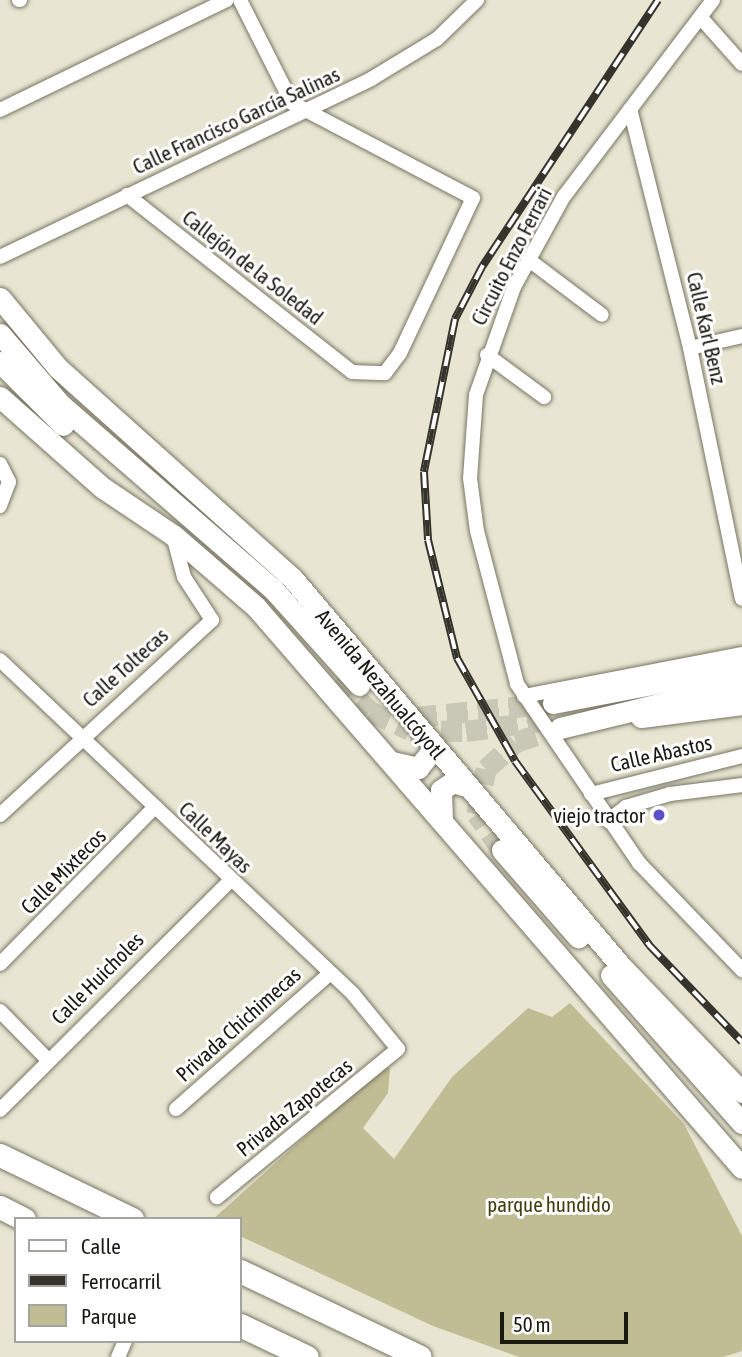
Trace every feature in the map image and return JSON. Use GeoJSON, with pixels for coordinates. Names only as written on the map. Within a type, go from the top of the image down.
{"type":"FeatureCollection","features":[{"type":"Feature","properties":{"kind":"main road","name":"Avenida Nezahualcóyotl"},"geometry":{"type":"LineString","coordinates":[[0,298],[58,368],[293,579],[620,965],[742,1092]]}},
{"type":"Feature","properties":{"kind":"main road","name":"Avenida Nezahualcóyotl"},"geometry":{"type":"LineString","coordinates":[[0,334],[60,404],[273,589],[359,685]]}},
{"type":"Feature","properties":{"kind":"main road","name":"Avenida Nezahualcóyotl"},"geometry":{"type":"LineString","coordinates":[[0,362],[86,447],[235,571],[335,680]]}},
{"type":"Feature","properties":{"kind":"main road","name":"Avenida Nezahualcóyotl"},"geometry":{"type":"LineString","coordinates":[[0,397],[103,488],[173,535],[256,607],[742,1168]]}},
{"type":"Feature","properties":{"kind":"main road"},"geometry":{"type":"LineString","coordinates":[[569,718],[742,667]]}},
{"type":"Feature","properties":{"kind":"main road"},"geometry":{"type":"LineString","coordinates":[[569,718],[742,684]]}},
{"type":"Feature","properties":{"kind":"main road"},"geometry":{"type":"LineString","coordinates":[[569,718],[681,716],[742,704]]}},
{"type":"Feature","properties":{"kind":"main road"},"geometry":{"type":"LineString","coordinates":[[392,762],[418,768],[435,747]]}},
{"type":"Feature","properties":{"kind":"main road"},"geometry":{"type":"LineString","coordinates":[[442,820],[441,790],[453,782],[469,788]]}},
{"type":"Feature","properties":{"kind":"main road"},"geometry":{"type":"LineString","coordinates":[[502,850],[742,1123]]}},
{"type":"Feature","properties":{"kind":"main road"},"geometry":{"type":"LineString","coordinates":[[0,1155],[128,1217]]}},
{"type":"Feature","properties":{"kind":"main road"},"geometry":{"type":"LineString","coordinates":[[0,1206],[20,1217]]}},
{"type":"Feature","properties":{"kind":"main road"},"geometry":{"type":"LineString","coordinates":[[242,1272],[420,1357]]}},
{"type":"Feature","properties":{"kind":"main road"},"geometry":{"type":"LineString","coordinates":[[242,1326],[307,1357]]}},
{"type":"Feature","properties":{"kind":"street"},"geometry":{"type":"LineString","coordinates":[[0,110],[227,0]]}},
{"type":"Feature","properties":{"kind":"street"},"geometry":{"type":"LineString","coordinates":[[240,0],[292,103],[308,111]]}},
{"type":"Feature","properties":{"kind":"street","name":"Calle Francisco García Salinas"},"geometry":{"type":"LineString","coordinates":[[0,257],[308,111],[437,39],[477,0]]}},
{"type":"Feature","properties":{"kind":"street","name":"Circuito Enzo Ferrari"},"geometry":{"type":"LineString","coordinates":[[713,0],[702,19],[564,196],[529,260],[487,355],[469,430],[470,478],[477,531],[524,696],[639,863],[742,970]]}},
{"type":"Feature","properties":{"kind":"street"},"geometry":{"type":"LineString","coordinates":[[702,19],[742,64]]}},
{"type":"Feature","properties":{"kind":"street","name":"Calle Karl Benz"},"geometry":{"type":"LineString","coordinates":[[630,109],[690,348],[741,589]]}},
{"type":"Feature","properties":{"kind":"street","name":"Callejón de la Soledad"},"geometry":{"type":"LineString","coordinates":[[127,195],[352,372],[385,373],[400,353],[473,211],[473,198],[464,189],[308,111]]}},
{"type":"Feature","properties":{"kind":"street"},"geometry":{"type":"LineString","coordinates":[[529,260],[602,315]]}},
{"type":"Feature","properties":{"kind":"street"},"geometry":{"type":"LineString","coordinates":[[690,348],[742,336]]}},
{"type":"Feature","properties":{"kind":"street"},"geometry":{"type":"LineString","coordinates":[[487,355],[544,397]]}},
{"type":"Feature","properties":{"kind":"street"},"geometry":{"type":"LineString","coordinates":[[0,464],[9,482],[0,506]]}},
{"type":"Feature","properties":{"kind":"street","name":"Calle Toltecas"},"geometry":{"type":"LineString","coordinates":[[0,815],[80,737],[212,620],[184,577],[173,535]]}},
{"type":"Feature","properties":{"kind":"street"},"geometry":{"type":"LineString","coordinates":[[524,696],[742,654]]}},
{"type":"Feature","properties":{"kind":"street","name":"Calle Mayas"},"geometry":{"type":"LineString","coordinates":[[4,670],[80,737],[330,973],[398,1049]]}},
{"type":"Feature","properties":{"kind":"street","name":"Calle Abastos"},"geometry":{"type":"LineString","coordinates":[[591,794],[742,756]]}},
{"type":"Feature","properties":{"kind":"street","name":"Calle Abastos"},"geometry":{"type":"LineString","coordinates":[[608,821],[626,807],[670,794],[742,785]]}},
{"type":"Feature","properties":{"kind":"street","name":"Calle Mixtecos"},"geometry":{"type":"LineString","coordinates":[[0,964],[155,807]]}},
{"type":"Feature","properties":{"kind":"street","name":"Calle Huicholes"},"geometry":{"type":"LineString","coordinates":[[0,1110],[46,1058],[230,881]]}},
{"type":"Feature","properties":{"kind":"street","name":"Privada Chichimecas"},"geometry":{"type":"LineString","coordinates":[[176,1109],[330,973]]}},
{"type":"Feature","properties":{"kind":"street"},"geometry":{"type":"LineString","coordinates":[[0,1011],[46,1058]]}},
{"type":"Feature","properties":{"kind":"street","name":"Privada Zapotecas"},"geometry":{"type":"LineString","coordinates":[[217,1197],[398,1049]]}},
{"type":"Feature","properties":{"kind":"green space","name":"parque hundido"},"geometry":{"type":"Polygon","coordinates":[[[570,1003],[684,1124],[742,1236],[742,1351],[723,1357],[519,1357],[433,1326],[242,1237],[242,1217],[215,1217],[383,1067],[390,1068],[388,1093],[363,1128],[394,1159],[452,1077],[528,1008],[552,1017],[570,1003]]]}},
{"type":"Feature","properties":{"kind":"tunnel"},"geometry":{"type":"LineString","coordinates":[[336,679],[370,711],[410,730],[466,731],[555,719]]}},
{"type":"Feature","properties":{"kind":"tunnel"},"geometry":{"type":"LineString","coordinates":[[416,717],[553,703]]}},
{"type":"Feature","properties":{"kind":"tunnel"},"geometry":{"type":"LineString","coordinates":[[502,850],[477,814],[486,769],[516,742],[555,729]]}},
{"type":"Feature","properties":{"kind":"railway"},"geometry":{"type":"LineString","coordinates":[[658,0],[483,265],[455,319],[424,472],[428,540],[457,658],[515,761],[649,945],[742,1042]]}},
{"type":"Feature","properties":{"kind":"place","name":"viejo tractor"},"geometry":{"type":"Point","coordinates":[659,815]}}]}
